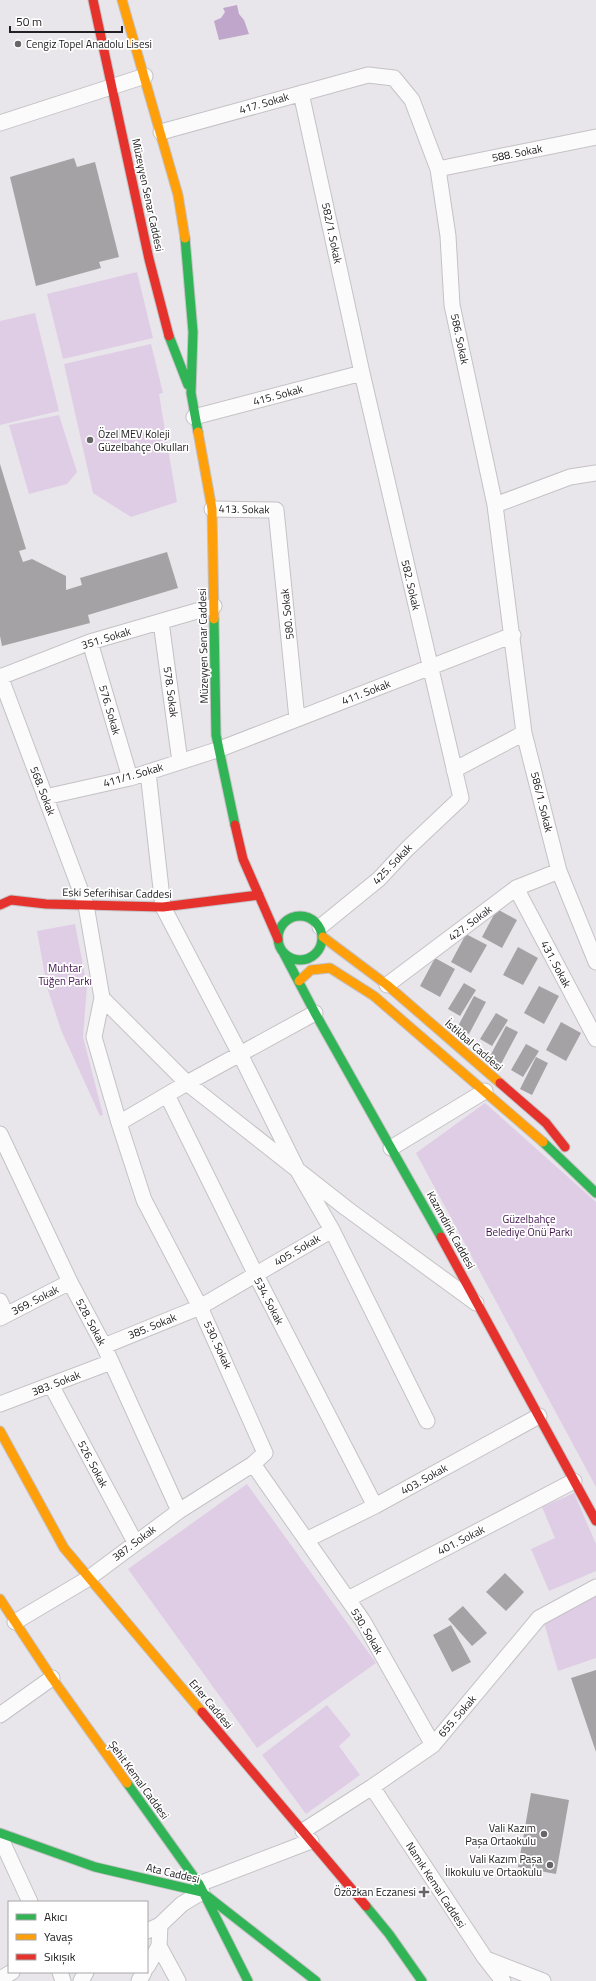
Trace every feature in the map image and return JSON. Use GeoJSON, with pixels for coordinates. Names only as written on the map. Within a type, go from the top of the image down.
{"type":"FeatureCollection","features":[{"type":"Feature","properties":{"kind":"main road","name":"Müzeyyen Senar Caddesi"},"geometry":{"type":"LineString","coordinates":[[93,0],[149,258],[169,336],[190,393],[212,509],[216,735],[243,859],[278,939]]}},
{"type":"Feature","properties":{"kind":"main road","name":"Müzeyyen Senar Caddesi"},"geometry":{"type":"LineString","coordinates":[[122,0],[178,195],[186,246],[193,332],[190,393]]}},
{"type":"Feature","properties":{"kind":"main road"},"geometry":{"type":"LineString","coordinates":[[258,895],[271,901]]}},
{"type":"Feature","properties":{"kind":"main road","name":"Eski Seferihisar Caddesi"},"geometry":{"type":"LineString","coordinates":[[0,896],[11,900],[46,904],[163,908],[258,895]]}},
{"type":"Feature","properties":{"kind":"main road"},"geometry":{"type":"LineString","coordinates":[[0,905],[11,900]]}},
{"type":"Feature","properties":{"kind":"main road"},"geometry":{"type":"LineString","coordinates":[[289,910],[315,921],[321,932],[319,950],[312,957],[303,960],[296,960],[283,952],[278,939],[279,931],[288,920],[302,916]]}},
{"type":"Feature","properties":{"kind":"main road","name":"İstikbal Caddesi"},"geometry":{"type":"LineString","coordinates":[[321,932],[387,985],[546,1124],[596,1185]]}},
{"type":"Feature","properties":{"kind":"main road","name":"Kazımdirik Caddesi"},"geometry":{"type":"LineString","coordinates":[[283,952],[315,1013],[480,1306],[596,1521]]}},
{"type":"Feature","properties":{"kind":"main road"},"geometry":{"type":"LineString","coordinates":[[312,957],[374,996],[534,1132],[596,1193]]}},
{"type":"Feature","properties":{"kind":"main road"},"geometry":{"type":"LineString","coordinates":[[299,981],[311,970],[330,968]]}},
{"type":"Feature","properties":{"kind":"main road","name":"Erler Caddesi"},"geometry":{"type":"LineString","coordinates":[[0,1431],[64,1548],[389,1934],[422,1981]]}},
{"type":"Feature","properties":{"kind":"main road","name":"Şehit Kemal Caddesi"},"geometry":{"type":"LineString","coordinates":[[0,1599],[52,1678],[201,1888],[248,1981]]}},
{"type":"Feature","properties":{"kind":"main road","name":"Ata Caddesi"},"geometry":{"type":"LineString","coordinates":[[0,1833],[95,1867],[201,1888],[316,1981]]}},
{"type":"Feature","properties":{"kind":"street","name":"417. Sokak"},"geometry":{"type":"LineString","coordinates":[[161,132],[368,75]]}},
{"type":"Feature","properties":{"kind":"street","name":"586. Sokak"},"geometry":{"type":"LineString","coordinates":[[368,75],[394,78],[412,100],[438,169],[448,236],[452,305],[495,505],[513,635]]}},
{"type":"Feature","properties":{"kind":"street"},"geometry":{"type":"LineString","coordinates":[[0,122],[145,76]]}},
{"type":"Feature","properties":{"kind":"street","name":"582/1. Sokak"},"geometry":{"type":"LineString","coordinates":[[301,93],[362,373]]}},
{"type":"Feature","properties":{"kind":"street","name":"588. Sokak"},"geometry":{"type":"LineString","coordinates":[[438,169],[596,137]]}},
{"type":"Feature","properties":{"kind":"street","name":"415. Sokak"},"geometry":{"type":"LineString","coordinates":[[194,417],[362,373]]}},
{"type":"Feature","properties":{"kind":"street","name":"582. Sokak"},"geometry":{"type":"LineString","coordinates":[[362,373],[461,798]]}},
{"type":"Feature","properties":{"kind":"street"},"geometry":{"type":"LineString","coordinates":[[495,505],[570,477],[596,473]]}},
{"type":"Feature","properties":{"kind":"street","name":"413. Sokak"},"geometry":{"type":"LineString","coordinates":[[212,509],[276,510]]}},
{"type":"Feature","properties":{"kind":"street","name":"580. Sokak"},"geometry":{"type":"LineString","coordinates":[[276,510],[297,719]]}},
{"type":"Feature","properties":{"kind":"street","name":"351. Sokak"},"geometry":{"type":"LineString","coordinates":[[0,676],[90,642],[214,606]]}},
{"type":"Feature","properties":{"kind":"street","name":"578. Sokak"},"geometry":{"type":"LineString","coordinates":[[161,622],[180,762]]}},
{"type":"Feature","properties":{"kind":"street","name":"411. Sokak"},"geometry":{"type":"LineString","coordinates":[[220,749],[513,635]]}},
{"type":"Feature","properties":{"kind":"street","name":"586/1. Sokak"},"geometry":{"type":"LineString","coordinates":[[513,635],[524,733],[559,871],[596,962]]}},
{"type":"Feature","properties":{"kind":"street","name":"576. Sokak"},"geometry":{"type":"LineString","coordinates":[[90,642],[130,778]]}},
{"type":"Feature","properties":{"kind":"street","name":"568. Sokak"},"geometry":{"type":"LineString","coordinates":[[0,676],[86,905]]}},
{"type":"Feature","properties":{"kind":"street"},"geometry":{"type":"LineString","coordinates":[[454,770],[524,733]]}},
{"type":"Feature","properties":{"kind":"street","name":"411/1. Sokak"},"geometry":{"type":"LineString","coordinates":[[45,797],[130,778],[220,749]]}},
{"type":"Feature","properties":{"kind":"street"},"geometry":{"type":"LineString","coordinates":[[148,772],[163,908],[240,1054],[298,1171],[332,1230],[427,1421]]}},
{"type":"Feature","properties":{"kind":"street","name":"425. Sokak"},"geometry":{"type":"LineString","coordinates":[[321,932],[380,879],[407,849],[461,798]]}},
{"type":"Feature","properties":{"kind":"street","name":"427. Sokak"},"geometry":{"type":"LineString","coordinates":[[387,985],[516,888],[559,871]]}},
{"type":"Feature","properties":{"kind":"street","name":"431. Sokak"},"geometry":{"type":"LineString","coordinates":[[516,888],[596,1039]]}},
{"type":"Feature","properties":{"kind":"street","name":"530. Sokak"},"geometry":{"type":"LineString","coordinates":[[86,905],[102,998],[94,1037],[119,1123],[144,1200],[200,1307],[265,1453],[253,1464],[363,1621],[433,1745]]}},
{"type":"Feature","properties":{"kind":"street"},"geometry":{"type":"LineString","coordinates":[[102,998],[187,1083],[298,1171],[480,1306]]}},
{"type":"Feature","properties":{"kind":"street"},"geometry":{"type":"LineString","coordinates":[[119,1123],[187,1083],[315,1013]]}},
{"type":"Feature","properties":{"kind":"street"},"geometry":{"type":"LineString","coordinates":[[391,1148],[485,1091]]}},
{"type":"Feature","properties":{"kind":"street","name":"534. Sokak"},"geometry":{"type":"LineString","coordinates":[[167,1095],[256,1275],[375,1506]]}},
{"type":"Feature","properties":{"kind":"street","name":"528. Sokak"},"geometry":{"type":"LineString","coordinates":[[0,1134],[6,1162],[104,1346],[179,1511]]}},
{"type":"Feature","properties":{"kind":"street","name":"405. Sokak"},"geometry":{"type":"LineString","coordinates":[[200,1307],[332,1230]]}},
{"type":"Feature","properties":{"kind":"street","name":"369. Sokak"},"geometry":{"type":"LineString","coordinates":[[2,1312],[70,1282]]}},
{"type":"Feature","properties":{"kind":"street","name":"385. Sokak"},"geometry":{"type":"LineString","coordinates":[[104,1346],[200,1307]]}},
{"type":"Feature","properties":{"kind":"street","name":"383. Sokak"},"geometry":{"type":"LineString","coordinates":[[0,1404],[111,1362]]}},
{"type":"Feature","properties":{"kind":"street","name":"526. Sokak"},"geometry":{"type":"LineString","coordinates":[[51,1385],[135,1542]]}},
{"type":"Feature","properties":{"kind":"street","name":"403. Sokak"},"geometry":{"type":"LineString","coordinates":[[306,1540],[375,1506],[539,1416]]}},
{"type":"Feature","properties":{"kind":"street","name":"387. Sokak"},"geometry":{"type":"LineString","coordinates":[[15,1622],[89,1578],[135,1542],[179,1511],[253,1464]]}},
{"type":"Feature","properties":{"kind":"street","name":"401. Sokak"},"geometry":{"type":"LineString","coordinates":[[348,1599],[574,1481]]}},
{"type":"Feature","properties":{"kind":"street","name":"655. Sokak"},"geometry":{"type":"LineString","coordinates":[[153,1928],[201,1888],[307,1836],[372,1787],[433,1745],[539,1618],[596,1587]]}},
{"type":"Feature","properties":{"kind":"street"},"geometry":{"type":"LineString","coordinates":[[0,1714],[52,1678]]}},
{"type":"Feature","properties":{"kind":"street","name":"Namık Kemal Caddesi"},"geometry":{"type":"LineString","coordinates":[[372,1787],[485,1958],[502,1981]]}},
{"type":"Feature","properties":{"kind":"street"},"geometry":{"type":"LineString","coordinates":[[0,1836],[30,1901]]}},
{"type":"Feature","properties":{"kind":"street"},"geometry":{"type":"LineString","coordinates":[[153,1928],[159,1946],[178,1981]]}},
{"type":"Feature","properties":{"kind":"street"},"geometry":{"type":"LineString","coordinates":[[148,1965],[159,1946]]}},
{"type":"Feature","properties":{"kind":"street"},"geometry":{"type":"LineString","coordinates":[[485,1958],[543,1981]]}},
{"type":"Feature","properties":{"kind":"street"},"geometry":{"type":"LineString","coordinates":[[0,1979],[10,1973]]}},
{"type":"Feature","properties":{"kind":"green space"},"geometry":{"type":"Polygon","coordinates":[[[137,272],[153,338],[63,359],[47,294],[137,272]]]}},
{"type":"Feature","properties":{"kind":"green space"},"geometry":{"type":"Polygon","coordinates":[[[35,313],[59,411],[0,425],[0,321],[35,313]]]}},
{"type":"Feature","properties":{"kind":"green space"},"geometry":{"type":"Polygon","coordinates":[[[151,344],[163,393],[159,394],[177,502],[131,517],[93,493],[64,364],[151,344]]]}},
{"type":"Feature","properties":{"kind":"green space"},"geometry":{"type":"Polygon","coordinates":[[[59,415],[77,472],[67,484],[29,494],[9,425],[59,415]]]}},
{"type":"Feature","properties":{"kind":"green space","name":"Muhtar Tüğen Parkı"},"geometry":{"type":"Polygon","coordinates":[[[75,924],[87,986],[83,1037],[103,1115],[100,1116],[61,1030],[47,987],[37,931],[75,924]]]}},
{"type":"Feature","properties":{"kind":"green space","name":"Güzelbahçe Belediye Önü Parkı"},"geometry":{"type":"Polygon","coordinates":[[[485,1103],[596,1202],[596,1487],[416,1153],[485,1103]]]}},
{"type":"Feature","properties":{"kind":"green space"},"geometry":{"type":"Polygon","coordinates":[[[247,1484],[376,1663],[257,1748],[128,1569],[247,1484]]]}},
{"type":"Feature","properties":{"kind":"green space"},"geometry":{"type":"Polygon","coordinates":[[[574,1493],[596,1544],[596,1571],[549,1591],[531,1549],[555,1538],[542,1507],[574,1493]]]}},
{"type":"Feature","properties":{"kind":"green space"},"geometry":{"type":"Polygon","coordinates":[[[596,1595],[596,1658],[558,1671],[544,1623],[596,1595]]]}},
{"type":"Feature","properties":{"kind":"green space"},"geometry":{"type":"Polygon","coordinates":[[[327,1705],[351,1735],[339,1746],[360,1775],[306,1814],[262,1755],[327,1705]]]}},
{"type":"Feature","properties":{"kind":"shaded area"},"geometry":{"type":"Polygon","coordinates":[[[237,5],[239,14],[244,20],[249,34],[219,40],[214,21],[221,18],[225,12],[223,8],[237,5]]]}},
{"type":"Feature","properties":{"kind":"building"},"geometry":{"type":"Polygon","coordinates":[[[74,158],[77,167],[95,162],[119,257],[99,262],[101,268],[36,286],[10,177],[74,158]]]}},
{"type":"Feature","properties":{"kind":"building"},"geometry":{"type":"Polygon","coordinates":[[[0,464],[26,549],[19,551],[23,562],[32,559],[66,576],[66,590],[82,585],[80,578],[167,552],[178,588],[88,615],[90,623],[2,646],[0,636],[0,464]]]}},
{"type":"Feature","properties":{"kind":"building"},"geometry":{"type":"Polygon","coordinates":[[[497,909],[517,920],[502,948],[482,937],[497,909]]]}},
{"type":"Feature","properties":{"kind":"building"},"geometry":{"type":"Polygon","coordinates":[[[466,934],[487,945],[471,973],[451,962],[466,934]]]}},
{"type":"Feature","properties":{"kind":"building"},"geometry":{"type":"Polygon","coordinates":[[[518,947],[538,958],[523,985],[503,975],[518,947]]]}},
{"type":"Feature","properties":{"kind":"building"},"geometry":{"type":"Polygon","coordinates":[[[435,958],[455,969],[440,997],[420,986],[435,958]]]}},
{"type":"Feature","properties":{"kind":"building"},"geometry":{"type":"Polygon","coordinates":[[[464,983],[476,990],[460,1016],[448,1009],[464,983]]]}},
{"type":"Feature","properties":{"kind":"building"},"geometry":{"type":"Polygon","coordinates":[[[539,986],[559,996],[544,1024],[524,1013],[539,986]]]}},
{"type":"Feature","properties":{"kind":"building"},"geometry":{"type":"Polygon","coordinates":[[[474,996],[486,1002],[469,1034],[457,1028],[474,996]]]}},
{"type":"Feature","properties":{"kind":"building"},"geometry":{"type":"Polygon","coordinates":[[[496,1013],[508,1020],[492,1046],[480,1039],[496,1013]]]}},
{"type":"Feature","properties":{"kind":"building"},"geometry":{"type":"Polygon","coordinates":[[[561,1022],[581,1033],[566,1061],[546,1050],[561,1022]]]}},
{"type":"Feature","properties":{"kind":"building"},"geometry":{"type":"Polygon","coordinates":[[[506,1026],[518,1032],[501,1064],[489,1058],[506,1026]]]}},
{"type":"Feature","properties":{"kind":"building"},"geometry":{"type":"Polygon","coordinates":[[[526,1044],[539,1051],[523,1077],[511,1070],[526,1044]]]}},
{"type":"Feature","properties":{"kind":"building"},"geometry":{"type":"Polygon","coordinates":[[[536,1057],[548,1063],[532,1095],[520,1089],[536,1057]]]}},
{"type":"Feature","properties":{"kind":"building"},"geometry":{"type":"Polygon","coordinates":[[[505,1573],[524,1592],[506,1611],[486,1592],[505,1573]]]}},
{"type":"Feature","properties":{"kind":"building"},"geometry":{"type":"Polygon","coordinates":[[[463,1606],[487,1633],[472,1646],[448,1619],[463,1606]]]}},
{"type":"Feature","properties":{"kind":"building"},"geometry":{"type":"Polygon","coordinates":[[[451,1625],[471,1662],[452,1672],[433,1635],[451,1625]]]}},
{"type":"Feature","properties":{"kind":"building"},"geometry":{"type":"Polygon","coordinates":[[[596,1670],[596,1752],[571,1678],[596,1670]]]}},
{"type":"Feature","properties":{"kind":"building","name":"Vali Kazım Paşa Ortaokulu"},"geometry":{"type":"Polygon","coordinates":[[[531,1793],[569,1800],[556,1874],[518,1867],[531,1793]]]}},
{"type":"Feature","properties":{"kind":"traffic: fast"},"geometry":{"type":"LineString","coordinates":[[185,238],[193,332],[191,393],[198,432]]}},
{"type":"Feature","properties":{"kind":"traffic: fast"},"geometry":{"type":"LineString","coordinates":[[169,336],[188,385]]}},
{"type":"Feature","properties":{"kind":"traffic: fast"},"geometry":{"type":"LineString","coordinates":[[214,619],[216,735],[235,825]]}},
{"type":"Feature","properties":{"kind":"traffic: fast"},"geometry":{"type":"LineString","coordinates":[[296,916],[304,916],[316,922],[322,934],[322,938],[322,942],[316,954],[304,960],[296,960],[284,954],[278,942],[278,934],[284,922],[296,916]]}},
{"type":"Feature","properties":{"kind":"traffic: fast"},"geometry":{"type":"LineString","coordinates":[[283,952],[315,1013],[441,1237]]}},
{"type":"Feature","properties":{"kind":"traffic: fast"},"geometry":{"type":"LineString","coordinates":[[543,1142],[596,1193]]}},
{"type":"Feature","properties":{"kind":"traffic: fast"},"geometry":{"type":"LineString","coordinates":[[127,1783],[199,1884],[248,1981]]}},
{"type":"Feature","properties":{"kind":"traffic: fast"},"geometry":{"type":"LineString","coordinates":[[0,1833],[95,1867],[202,1892],[316,1981]]}},
{"type":"Feature","properties":{"kind":"traffic: fast"},"geometry":{"type":"LineString","coordinates":[[366,1906],[389,1934],[422,1981]]}},
{"type":"Feature","properties":{"kind":"traffic: slow"},"geometry":{"type":"LineString","coordinates":[[122,0],[178,195],[185,238]]}},
{"type":"Feature","properties":{"kind":"traffic: slow"},"geometry":{"type":"LineString","coordinates":[[198,432],[212,509],[214,619]]}},
{"type":"Feature","properties":{"kind":"traffic: slow"},"geometry":{"type":"LineString","coordinates":[[323,937],[387,985],[500,1083]]}},
{"type":"Feature","properties":{"kind":"traffic: slow"},"geometry":{"type":"LineString","coordinates":[[299,981],[311,970],[330,968],[374,996],[543,1142]]}},
{"type":"Feature","properties":{"kind":"traffic: slow"},"geometry":{"type":"LineString","coordinates":[[0,1431],[64,1548],[202,1712]]}},
{"type":"Feature","properties":{"kind":"traffic: slow"},"geometry":{"type":"LineString","coordinates":[[0,1599],[52,1678],[127,1783]]}},
{"type":"Feature","properties":{"kind":"traffic: jam"},"geometry":{"type":"LineString","coordinates":[[93,0],[149,259],[169,336]]}},
{"type":"Feature","properties":{"kind":"traffic: jam"},"geometry":{"type":"LineString","coordinates":[[235,825],[243,859],[278,939]]}},
{"type":"Feature","properties":{"kind":"traffic: jam"},"geometry":{"type":"LineString","coordinates":[[0,905],[11,900],[46,904],[163,907],[259,895]]}},
{"type":"Feature","properties":{"kind":"traffic: jam"},"geometry":{"type":"LineString","coordinates":[[500,1083],[546,1123],[565,1147]]}},
{"type":"Feature","properties":{"kind":"traffic: jam"},"geometry":{"type":"LineString","coordinates":[[441,1237],[596,1521]]}},
{"type":"Feature","properties":{"kind":"traffic: jam"},"geometry":{"type":"LineString","coordinates":[[202,1712],[366,1906]]}},
{"type":"Feature","properties":{"kind":"place","name":"Cengiz Topel Anadolu Lisesi"},"geometry":{"type":"Point","coordinates":[18,44]}},
{"type":"Feature","properties":{"kind":"place","name":"Özel MEV Koleji Güzelbahçe Okulları"},"geometry":{"type":"Point","coordinates":[90,440]}},
{"type":"Feature","properties":{"kind":"place","name":"Vali Kazım Paşa Ortaokulu"},"geometry":{"type":"Point","coordinates":[544,1834]}},
{"type":"Feature","properties":{"kind":"place","name":"Vali Kazım Paşa İlkokulu ve Ortaokulu"},"geometry":{"type":"Point","coordinates":[550,1865]}},
{"type":"Feature","properties":{"kind":"place","name":"Özözkan Eczanesi"},"geometry":{"type":"Point","coordinates":[424,1892]}}]}
